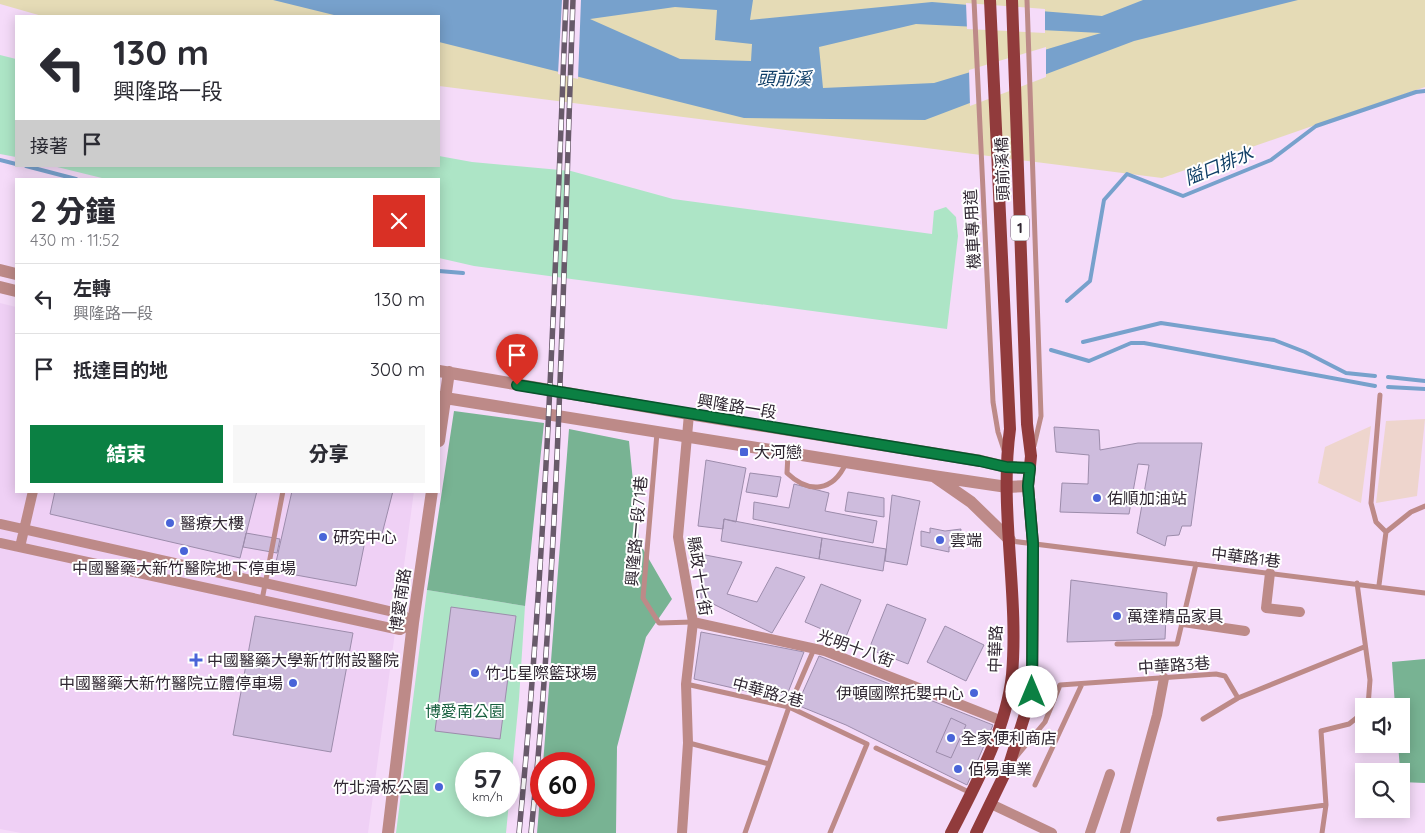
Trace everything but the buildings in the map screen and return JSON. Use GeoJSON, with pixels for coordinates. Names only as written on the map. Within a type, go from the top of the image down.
{"type":"FeatureCollection","features":[{"type":"Feature","properties":{"kind":"main road","name":"頭前溪橋"},"geometry":{"type":"LineString","coordinates":[[990,0],[1010,429],[1006,461]]}},
{"type":"Feature","properties":{"kind":"main road","name":"頭前溪橋"},"geometry":{"type":"LineString","coordinates":[[1012,0],[1027,424],[1031,462]]}},
{"type":"Feature","properties":{"kind":"main road","name":"中華路"},"geometry":{"type":"LineString","coordinates":[[951,833],[972,793],[1002,721],[1012,674],[1010,540],[1006,461]]}},
{"type":"Feature","properties":{"kind":"main road","name":"1"},"geometry":{"type":"LineString","coordinates":[[976,833],[1009,765],[1032,692],[1033,544],[1028,486],[1031,462]]}},
{"type":"Feature","properties":{"kind":"street"},"geometry":{"type":"LineString","coordinates":[[0,270],[15,274]]}},
{"type":"Feature","properties":{"kind":"street"},"geometry":{"type":"LineString","coordinates":[[0,287],[15,291]]}},
{"type":"Feature","properties":{"kind":"street","name":"興隆路一段"},"geometry":{"type":"LineString","coordinates":[[444,372],[972,460],[1031,462]]}},
{"type":"Feature","properties":{"kind":"street"},"geometry":{"type":"LineString","coordinates":[[440,419],[444,372]]}},
{"type":"Feature","properties":{"kind":"street"},"geometry":{"type":"LineString","coordinates":[[441,397],[686,438],[933,476],[1007,487],[1028,486]]}},
{"type":"Feature","properties":{"kind":"street","name":"縣政十七街"},"geometry":{"type":"LineString","coordinates":[[682,833],[688,743],[686,684],[693,622],[678,537],[689,414]]}},
{"type":"Feature","properties":{"kind":"street"},"geometry":{"type":"LineString","coordinates":[[933,476],[971,502],[1010,540]]}},
{"type":"Feature","properties":{"kind":"street"},"geometry":{"type":"LineString","coordinates":[[20,547],[33,493]]}},
{"type":"Feature","properties":{"kind":"street","name":"博愛南路"},"geometry":{"type":"LineString","coordinates":[[388,833],[413,622],[432,493]]}},
{"type":"Feature","properties":{"kind":"street"},"geometry":{"type":"LineString","coordinates":[[0,524],[402,614],[413,622],[400,630],[0,543]]}},
{"type":"Feature","properties":{"kind":"street"},"geometry":{"type":"LineString","coordinates":[[1270,573],[1266,608],[1300,612]]}},
{"type":"Feature","properties":{"kind":"street","name":"光明十八街"},"geometry":{"type":"LineString","coordinates":[[693,622],[815,648],[1002,721]]}},
{"type":"Feature","properties":{"kind":"street"},"geometry":{"type":"LineString","coordinates":[[1183,622],[1245,631]]}},
{"type":"Feature","properties":{"kind":"street"},"geometry":{"type":"LineString","coordinates":[[1125,833],[1164,678]]}},
{"type":"Feature","properties":{"kind":"street"},"geometry":{"type":"LineString","coordinates":[[1090,833],[1110,774]]}},
{"type":"Feature","properties":{"kind":"street"},"geometry":{"type":"LineString","coordinates":[[991,804],[1052,833]]}},
{"type":"Feature","properties":{"kind":"lane","name":"機車專用道"},"geometry":{"type":"LineString","coordinates":[[974,0],[993,402],[998,432],[1006,461]]}},
{"type":"Feature","properties":{"kind":"lane","name":"1"},"geometry":{"type":"LineString","coordinates":[[1028,0],[1041,416],[1031,462]]}},
{"type":"Feature","properties":{"kind":"lane"},"geometry":{"type":"LineString","coordinates":[[1380,395],[1371,503],[1376,522],[1386,532]]}},
{"type":"Feature","properties":{"kind":"lane","name":"興隆路一段71巷"},"geometry":{"type":"LineString","coordinates":[[657,433],[643,598],[659,623],[693,622]]}},
{"type":"Feature","properties":{"kind":"lane"},"geometry":{"type":"LineString","coordinates":[[788,454],[787,473],[797,483],[813,487],[825,487],[835,481],[846,462]]}},
{"type":"Feature","properties":{"kind":"lane"},"geometry":{"type":"LineString","coordinates":[[262,600],[283,493]]}},
{"type":"Feature","properties":{"kind":"lane"},"geometry":{"type":"LineString","coordinates":[[1379,585],[1386,532],[1410,512],[1425,506]]}},
{"type":"Feature","properties":{"kind":"lane","name":"中華路1巷"},"geometry":{"type":"LineString","coordinates":[[1010,540],[1379,585],[1425,593]]}},
{"type":"Feature","properties":{"kind":"lane"},"geometry":{"type":"LineString","coordinates":[[1118,644],[1178,644],[1196,564]]}},
{"type":"Feature","properties":{"kind":"lane"},"geometry":{"type":"LineString","coordinates":[[1357,583],[1364,647],[1370,680],[1369,698]]}},
{"type":"Feature","properties":{"kind":"lane"},"geometry":{"type":"LineString","coordinates":[[1203,719],[1238,698],[1364,647]]}},
{"type":"Feature","properties":{"kind":"lane"},"geometry":{"type":"LineString","coordinates":[[745,833],[789,707],[815,648]]}},
{"type":"Feature","properties":{"kind":"lane","name":"中華路3巷"},"geometry":{"type":"LineString","coordinates":[[1009,765],[1045,722],[1060,685],[1225,676],[1238,698]]}},
{"type":"Feature","properties":{"kind":"lane","name":"中華路2巷"},"geometry":{"type":"LineString","coordinates":[[686,684],[789,707],[867,744],[830,833]]}},
{"type":"Feature","properties":{"kind":"lane"},"geometry":{"type":"LineString","coordinates":[[1035,785],[1082,684]]}},
{"type":"Feature","properties":{"kind":"lane"},"geometry":{"type":"LineString","coordinates":[[1322,833],[1326,805],[1321,731],[1349,724],[1355,719]]}},
{"type":"Feature","properties":{"kind":"lane"},"geometry":{"type":"LineString","coordinates":[[688,743],[769,764]]}},
{"type":"Feature","properties":{"kind":"lane"},"geometry":{"type":"LineString","coordinates":[[876,748],[972,793]]}},
{"type":"Feature","properties":{"kind":"lane"},"geometry":{"type":"LineString","coordinates":[[1219,819],[1326,805]]}},
{"type":"Feature","properties":{"kind":"shaded area","name":"中國醫藥大學新竹附設醫院"},"geometry":{"type":"Polygon","coordinates":[[[0,303],[15,307],[15,493],[414,493],[368,833],[21,833],[0,829],[0,303]]]}},
{"type":"Feature","properties":{"kind":"shaded area"},"geometry":{"type":"Polygon","coordinates":[[[1425,419],[1417,496],[1376,503],[1386,421],[1425,419]]]}},
{"type":"Feature","properties":{"kind":"shaded area"},"geometry":{"type":"Polygon","coordinates":[[[1371,426],[1361,503],[1318,483],[1325,447],[1371,426]]]}},
{"type":"Feature","properties":{"kind":"green space"},"geometry":{"type":"Polygon","coordinates":[[[0,55],[15,59],[15,157],[0,154],[0,55]]]}},
{"type":"Feature","properties":{"kind":"green space"},"geometry":{"type":"Polygon","coordinates":[[[440,156],[472,162],[571,171],[673,199],[932,234],[934,211],[946,207],[956,217],[958,236],[947,329],[474,266],[440,258],[440,178],[102,178],[57,167],[440,167],[440,156]]]}},
{"type":"Feature","properties":{"kind":"green space"},"geometry":{"type":"Polygon","coordinates":[[[454,411],[544,423],[525,606],[427,590],[454,411]]]}},
{"type":"Feature","properties":{"kind":"green space"},"geometry":{"type":"Polygon","coordinates":[[[569,429],[629,441],[639,542],[672,599],[646,637],[617,747],[616,833],[537,833],[538,817],[595,817],[595,752],[544,752],[569,429]]]}},
{"type":"Feature","properties":{"kind":"green space","name":"博愛南公園"},"geometry":{"type":"Polygon","coordinates":[[[427,590],[525,606],[514,752],[455,752],[455,817],[508,817],[506,833],[396,833],[427,590]]]}},
{"type":"Feature","properties":{"kind":"green space"},"geometry":{"type":"Polygon","coordinates":[[[1425,659],[1425,783],[1410,782],[1410,763],[1400,763],[1399,753],[1410,753],[1410,698],[1394,698],[1392,662],[1425,659]]]}},
{"type":"Feature","properties":{"kind":"sand"},"geometry":{"type":"Polygon","coordinates":[[[0,0],[1425,0],[1425,87],[1162,178],[440,86],[440,15],[38,15],[0,4],[0,0]]]}},
{"type":"Feature","properties":{"kind":"water","name":"頭前溪"},"geometry":{"type":"Polygon","coordinates":[[[273,0],[753,0],[750,20],[932,2],[1102,16],[1143,0],[1298,0],[1134,41],[925,120],[744,118],[440,42],[440,15],[334,15],[273,0]],[[675,7],[590,19],[680,59],[751,61],[752,44],[715,40],[717,10],[675,7]],[[916,24],[819,47],[823,88],[934,83],[1101,33],[916,24]]]}},
{"type":"Feature","properties":{"kind":"pier"},"geometry":{"type":"Polygon","coordinates":[[[562,0],[581,0],[578,79],[558,74],[562,0]]]}},
{"type":"Feature","properties":{"kind":"pier"},"geometry":{"type":"Polygon","coordinates":[[[966,3],[1045,9],[1045,33],[967,29],[966,3]]]}},
{"type":"Feature","properties":{"kind":"pier"},"geometry":{"type":"Polygon","coordinates":[[[1046,47],[1046,77],[970,106],[969,70],[1046,47]]]}},
{"type":"Feature","properties":{"kind":"waterway","name":"隘口排水"},"geometry":{"type":"LineString","coordinates":[[1067,301],[1090,281],[1104,200],[1127,174],[1183,196],[1271,160],[1316,126],[1416,92],[1425,91]]}},
{"type":"Feature","properties":{"kind":"waterway"},"geometry":{"type":"LineString","coordinates":[[0,160],[15,164]]}},
{"type":"Feature","properties":{"kind":"waterway"},"geometry":{"type":"LineString","coordinates":[[30,167],[72,178]]}},
{"type":"Feature","properties":{"kind":"waterway"},"geometry":{"type":"LineString","coordinates":[[440,271],[463,273]]}},
{"type":"Feature","properties":{"kind":"waterway"},"geometry":{"type":"LineString","coordinates":[[1083,342],[1161,323],[1274,340],[1305,352],[1346,373],[1375,376]]}},
{"type":"Feature","properties":{"kind":"waterway"},"geometry":{"type":"LineString","coordinates":[[1051,350],[1089,361],[1131,343],[1144,343],[1375,386]]}},
{"type":"Feature","properties":{"kind":"waterway"},"geometry":{"type":"LineString","coordinates":[[1388,377],[1425,381]]}},
{"type":"Feature","properties":{"kind":"waterway"},"geometry":{"type":"LineString","coordinates":[[1388,387],[1425,389]]}},
{"type":"Feature","properties":{"kind":"railway"},"geometry":{"type":"LineString","coordinates":[[519,833],[536,625],[549,417],[566,0]]}},
{"type":"Feature","properties":{"kind":"railway"},"geometry":{"type":"LineString","coordinates":[[531,833],[548,625],[554,521],[573,0]]}},
{"type":"Feature","properties":{"kind":"place","name":"大河戀"},"geometry":{"type":"Point","coordinates":[744,452]}},
{"type":"Feature","properties":{"kind":"place","name":"佑順加油站"},"geometry":{"type":"Point","coordinates":[1097,498]}},
{"type":"Feature","properties":{"kind":"place","name":"醫療大樓"},"geometry":{"type":"Point","coordinates":[170,523]}},
{"type":"Feature","properties":{"kind":"place","name":"研究中心"},"geometry":{"type":"Point","coordinates":[323,537]}},
{"type":"Feature","properties":{"kind":"place","name":"雲端"},"geometry":{"type":"Point","coordinates":[940,540]}},
{"type":"Feature","properties":{"kind":"place","name":"中國醫藥大新竹醫院地下停車場"},"geometry":{"type":"Point","coordinates":[184,551]}},
{"type":"Feature","properties":{"kind":"place","name":"萬達精品家具"},"geometry":{"type":"Point","coordinates":[1117,616]}},
{"type":"Feature","properties":{"kind":"place","name":"中國醫藥大學新竹附設醫院"},"geometry":{"type":"Point","coordinates":[196,660]}},
{"type":"Feature","properties":{"kind":"place","name":"竹北星際籃球場"},"geometry":{"type":"Point","coordinates":[475,673]}},
{"type":"Feature","properties":{"kind":"place","name":"中國醫藥大新竹醫院立體停車場"},"geometry":{"type":"Point","coordinates":[293,683]}},
{"type":"Feature","properties":{"kind":"place","name":"伊頓國際托嬰中心"},"geometry":{"type":"Point","coordinates":[974,693]}},
{"type":"Feature","properties":{"kind":"place","name":"全家便利商店"},"geometry":{"type":"Point","coordinates":[951,738]}},
{"type":"Feature","properties":{"kind":"place","name":"佰易車業"},"geometry":{"type":"Point","coordinates":[958,769]}},
{"type":"Feature","properties":{"kind":"place","name":"竹北滑板公園"},"geometry":{"type":"Point","coordinates":[439,787]}},
{"type":"Feature","properties":{"kind":"route"},"geometry":{"type":"LineString","coordinates":[[517,385],[980,461],[1006,467],[1030,468],[1028,486],[1033,544],[1032,692]]}}]}
